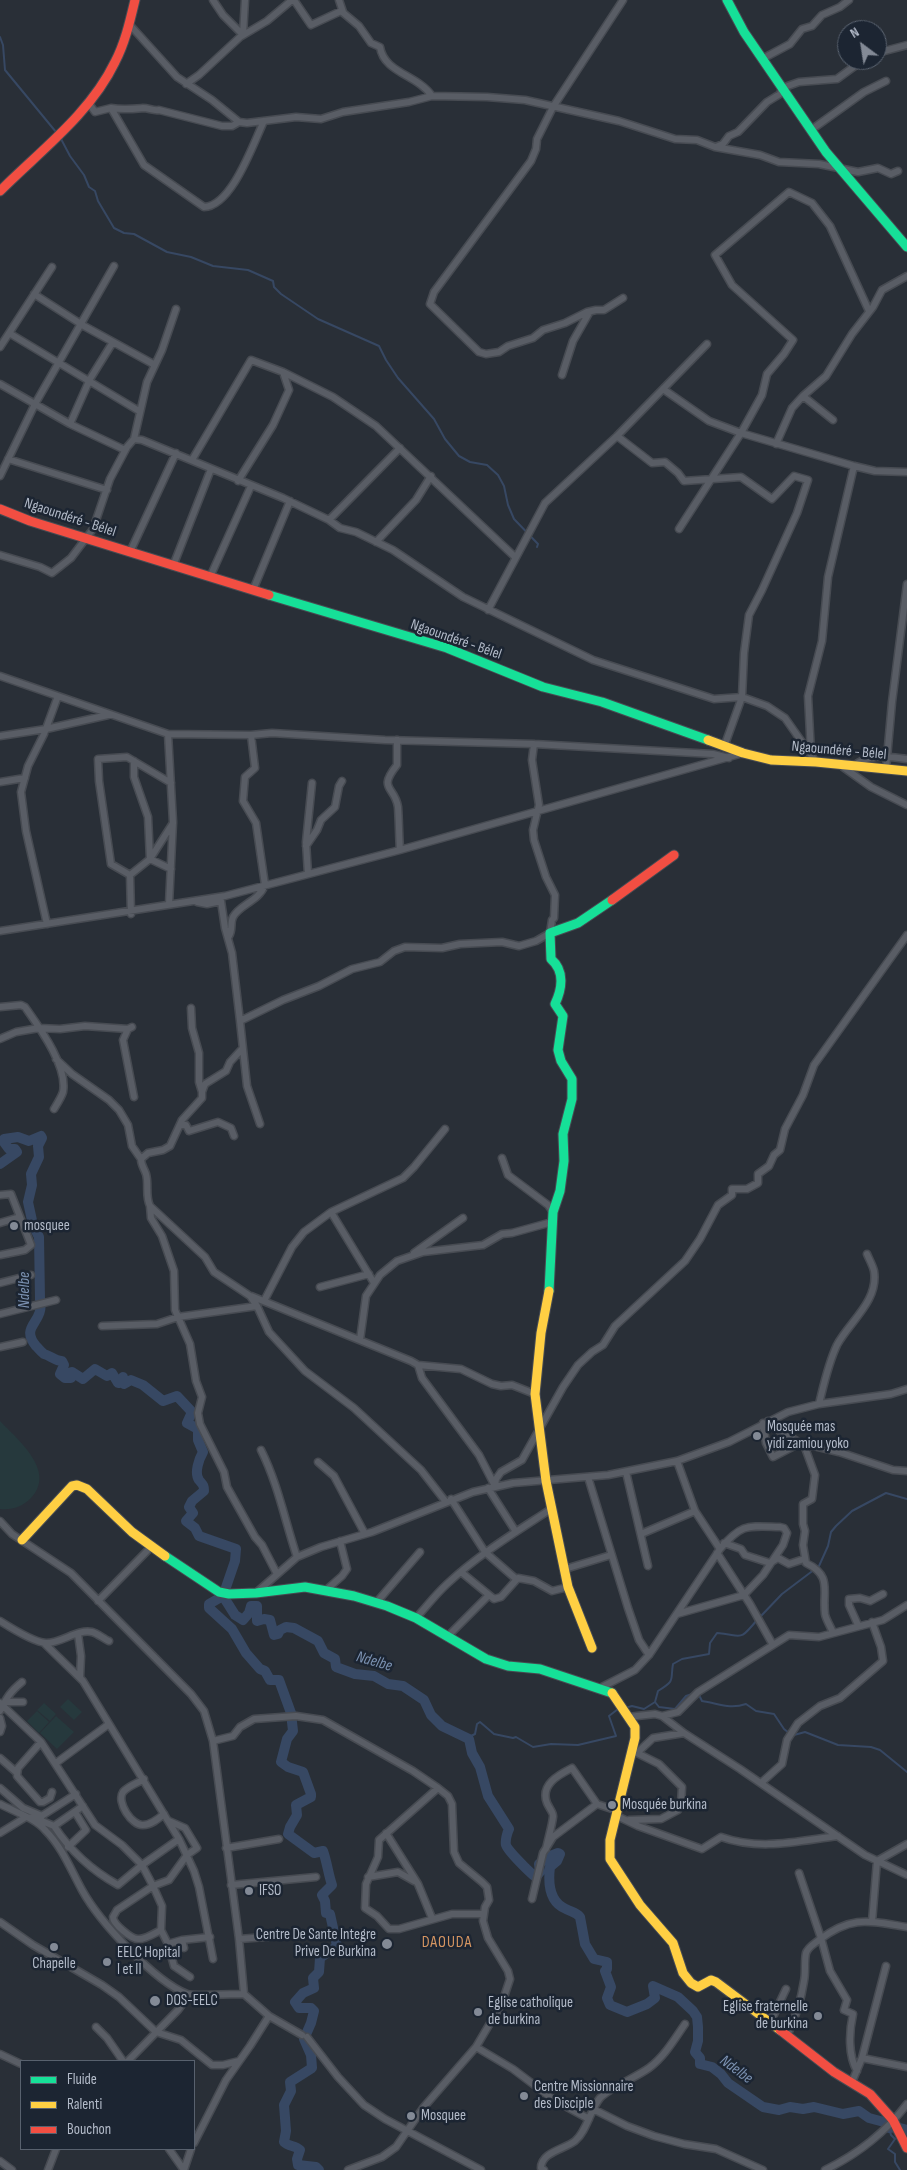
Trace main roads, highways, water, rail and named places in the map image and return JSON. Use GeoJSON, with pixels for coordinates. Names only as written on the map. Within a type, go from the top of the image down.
{"type":"FeatureCollection","features":[{"type":"Feature","properties":{"kind":"waterway"},"geometry":{"type":"LineString","coordinates":[[0,37],[3,45],[5,70],[56,132]]}},
{"type":"Feature","properties":{"kind":"waterway"},"geometry":{"type":"LineString","coordinates":[[60,137],[70,156],[84,175],[89,187],[95,191],[98,201],[114,228],[124,233],[134,234],[167,252],[191,257],[213,266],[248,270],[273,281],[274,287],[281,294],[318,319],[379,346],[398,378],[434,419],[445,439],[459,456],[470,462],[487,465],[498,475],[504,486],[508,505],[514,519],[538,544],[537,547]]}},
{"type":"Feature","properties":{"kind":"waterway","name":"Ndelbe"},"geometry":{"type":"LineString","coordinates":[[0,1164],[17,1152],[15,1149],[9,1149],[3,1141],[4,1139],[18,1137],[29,1141],[41,1136],[42,1138],[38,1146],[39,1157],[31,1174],[32,1185],[28,1202],[33,1225],[39,1237],[41,1307],[30,1333],[31,1339],[36,1346],[44,1354],[62,1361],[64,1365],[60,1374],[65,1378],[71,1378],[69,1373],[72,1372],[83,1379],[95,1369],[107,1376],[112,1373],[118,1383],[120,1383],[123,1377],[124,1384],[131,1380],[143,1385],[163,1401],[177,1396],[192,1412],[187,1423],[198,1429],[198,1440],[203,1452],[197,1474],[204,1491],[192,1501],[189,1507],[193,1513],[186,1521],[195,1528],[199,1536],[236,1549],[235,1561],[223,1596],[235,1615],[243,1620],[249,1613],[251,1606],[257,1606],[257,1621],[270,1620],[274,1635],[286,1627],[294,1628],[318,1641],[324,1653],[335,1659],[336,1667],[355,1674],[374,1676],[388,1684],[403,1686],[424,1700],[431,1715],[442,1726],[469,1739],[472,1753],[480,1767],[488,1796],[509,1829],[506,1843],[510,1851],[536,1877],[540,1872],[539,1864],[548,1857],[560,1854],[557,1861],[550,1867],[551,1891],[560,1906],[580,1917],[585,1944],[594,1959],[607,1962],[607,1969],[605,1971],[611,1987],[607,1998],[610,2005],[627,2012],[647,2004],[655,1998],[653,1986],[678,1997],[697,2017],[698,2041],[695,2052],[700,2058],[700,2064],[712,2067],[728,2083],[763,2107],[779,2110],[790,2107],[803,2109],[814,2107],[843,2114],[859,2111],[869,2118],[884,2122],[889,2128],[896,2127],[907,2130]]}},
{"type":"Feature","properties":{"kind":"waterway"},"geometry":{"type":"LineString","coordinates":[[760,1617],[782,1594],[819,1566],[828,1546],[831,1532],[852,1511],[886,1493],[907,1499]]}},
{"type":"Feature","properties":{"kind":"waterway"},"geometry":{"type":"LineString","coordinates":[[223,1596],[209,1604],[209,1608],[232,1629],[246,1653],[260,1669],[265,1671],[270,1680],[279,1680],[291,1713],[293,1731],[287,1739],[281,1762],[288,1767],[303,1772],[311,1797],[296,1805],[297,1815],[288,1834],[314,1853],[323,1851],[332,1885],[322,1895],[325,1901],[326,1913],[330,1914],[337,1946],[320,1958],[319,1972],[313,1978],[314,1988],[303,1993],[295,2002],[299,2008],[311,2008],[314,2011],[304,2039],[311,2055],[312,2068],[290,2082],[291,2091],[284,2105],[286,2131],[284,2142],[300,2150],[297,2159],[298,2165],[316,2167],[319,2170]]}},
{"type":"Feature","properties":{"kind":"waterway"},"geometry":{"type":"LineString","coordinates":[[655,1702],[658,1691],[668,1685],[671,1680],[673,1664],[682,1659],[709,1654],[710,1643],[717,1633],[740,1636],[757,1620]]}},
{"type":"Feature","properties":{"kind":"waterway"},"geometry":{"type":"LineString","coordinates":[[655,1702],[659,1707],[675,1709],[686,1696],[692,1694]]}},
{"type":"Feature","properties":{"kind":"waterway"},"geometry":{"type":"LineString","coordinates":[[699,1695],[702,1701],[729,1706],[746,1704],[756,1711],[774,1714],[789,1733]]}},
{"type":"Feature","properties":{"kind":"waterway"},"geometry":{"type":"LineString","coordinates":[[625,1708],[632,1706],[644,1709],[655,1702]]}},
{"type":"Feature","properties":{"kind":"waterway"},"geometry":{"type":"LineString","coordinates":[[467,1738],[475,1734],[477,1724],[480,1722],[494,1734],[516,1737],[533,1747],[551,1744],[578,1745],[616,1736],[609,1716],[618,1709]]}},
{"type":"Feature","properties":{"kind":"waterway"},"geometry":{"type":"LineString","coordinates":[[794,1735],[805,1732],[838,1745],[871,1747],[880,1750],[907,1772]]}},
{"type":"Feature","properties":{"kind":"waterway"},"geometry":{"type":"LineString","coordinates":[[889,2128],[891,2135],[895,2139],[888,2149],[895,2154],[895,2162],[900,2170]]}},
{"type":"Feature","properties":{"kind":"place","name":"mosquee"},"geometry":{"type":"Point","coordinates":[14,1226]}},
{"type":"Feature","properties":{"kind":"place","name":"Mosquée mas yidi zamiou yoko"},"geometry":{"type":"Point","coordinates":[757,1436]}},
{"type":"Feature","properties":{"kind":"place","name":"Mosquée burkina"},"geometry":{"type":"Point","coordinates":[612,1805]}},
{"type":"Feature","properties":{"kind":"place","name":"IFSO"},"geometry":{"type":"Point","coordinates":[249,1891]}},
{"type":"Feature","properties":{"kind":"place","name":"Centre De Sante Integre Prive De Burkina"},"geometry":{"type":"Point","coordinates":[387,1944]}},
{"type":"Feature","properties":{"kind":"place","name":"Chapelle"},"geometry":{"type":"Point","coordinates":[54,1947]}},
{"type":"Feature","properties":{"kind":"place","name":"EELC Hopital I et II"},"geometry":{"type":"Point","coordinates":[107,1962]}},
{"type":"Feature","properties":{"kind":"place","name":"DOS-EELC"},"geometry":{"type":"Point","coordinates":[155,2001]}},
{"type":"Feature","properties":{"kind":"place","name":"Eglise catholique de burkina"},"geometry":{"type":"Point","coordinates":[478,2012]}},
{"type":"Feature","properties":{"kind":"place","name":"Eglise fraternelle de burkina"},"geometry":{"type":"Point","coordinates":[818,2016]}},
{"type":"Feature","properties":{"kind":"place","name":"Centre Missionnaire des Disciple"},"geometry":{"type":"Point","coordinates":[524,2096]}},
{"type":"Feature","properties":{"kind":"place","name":"Mosquee"},"geometry":{"type":"Point","coordinates":[411,2116]}},
{"type":"Feature","properties":{"kind":"district","name":"DAOUDA"},"geometry":{"type":"Point","coordinates":[447,1943]}}]}
